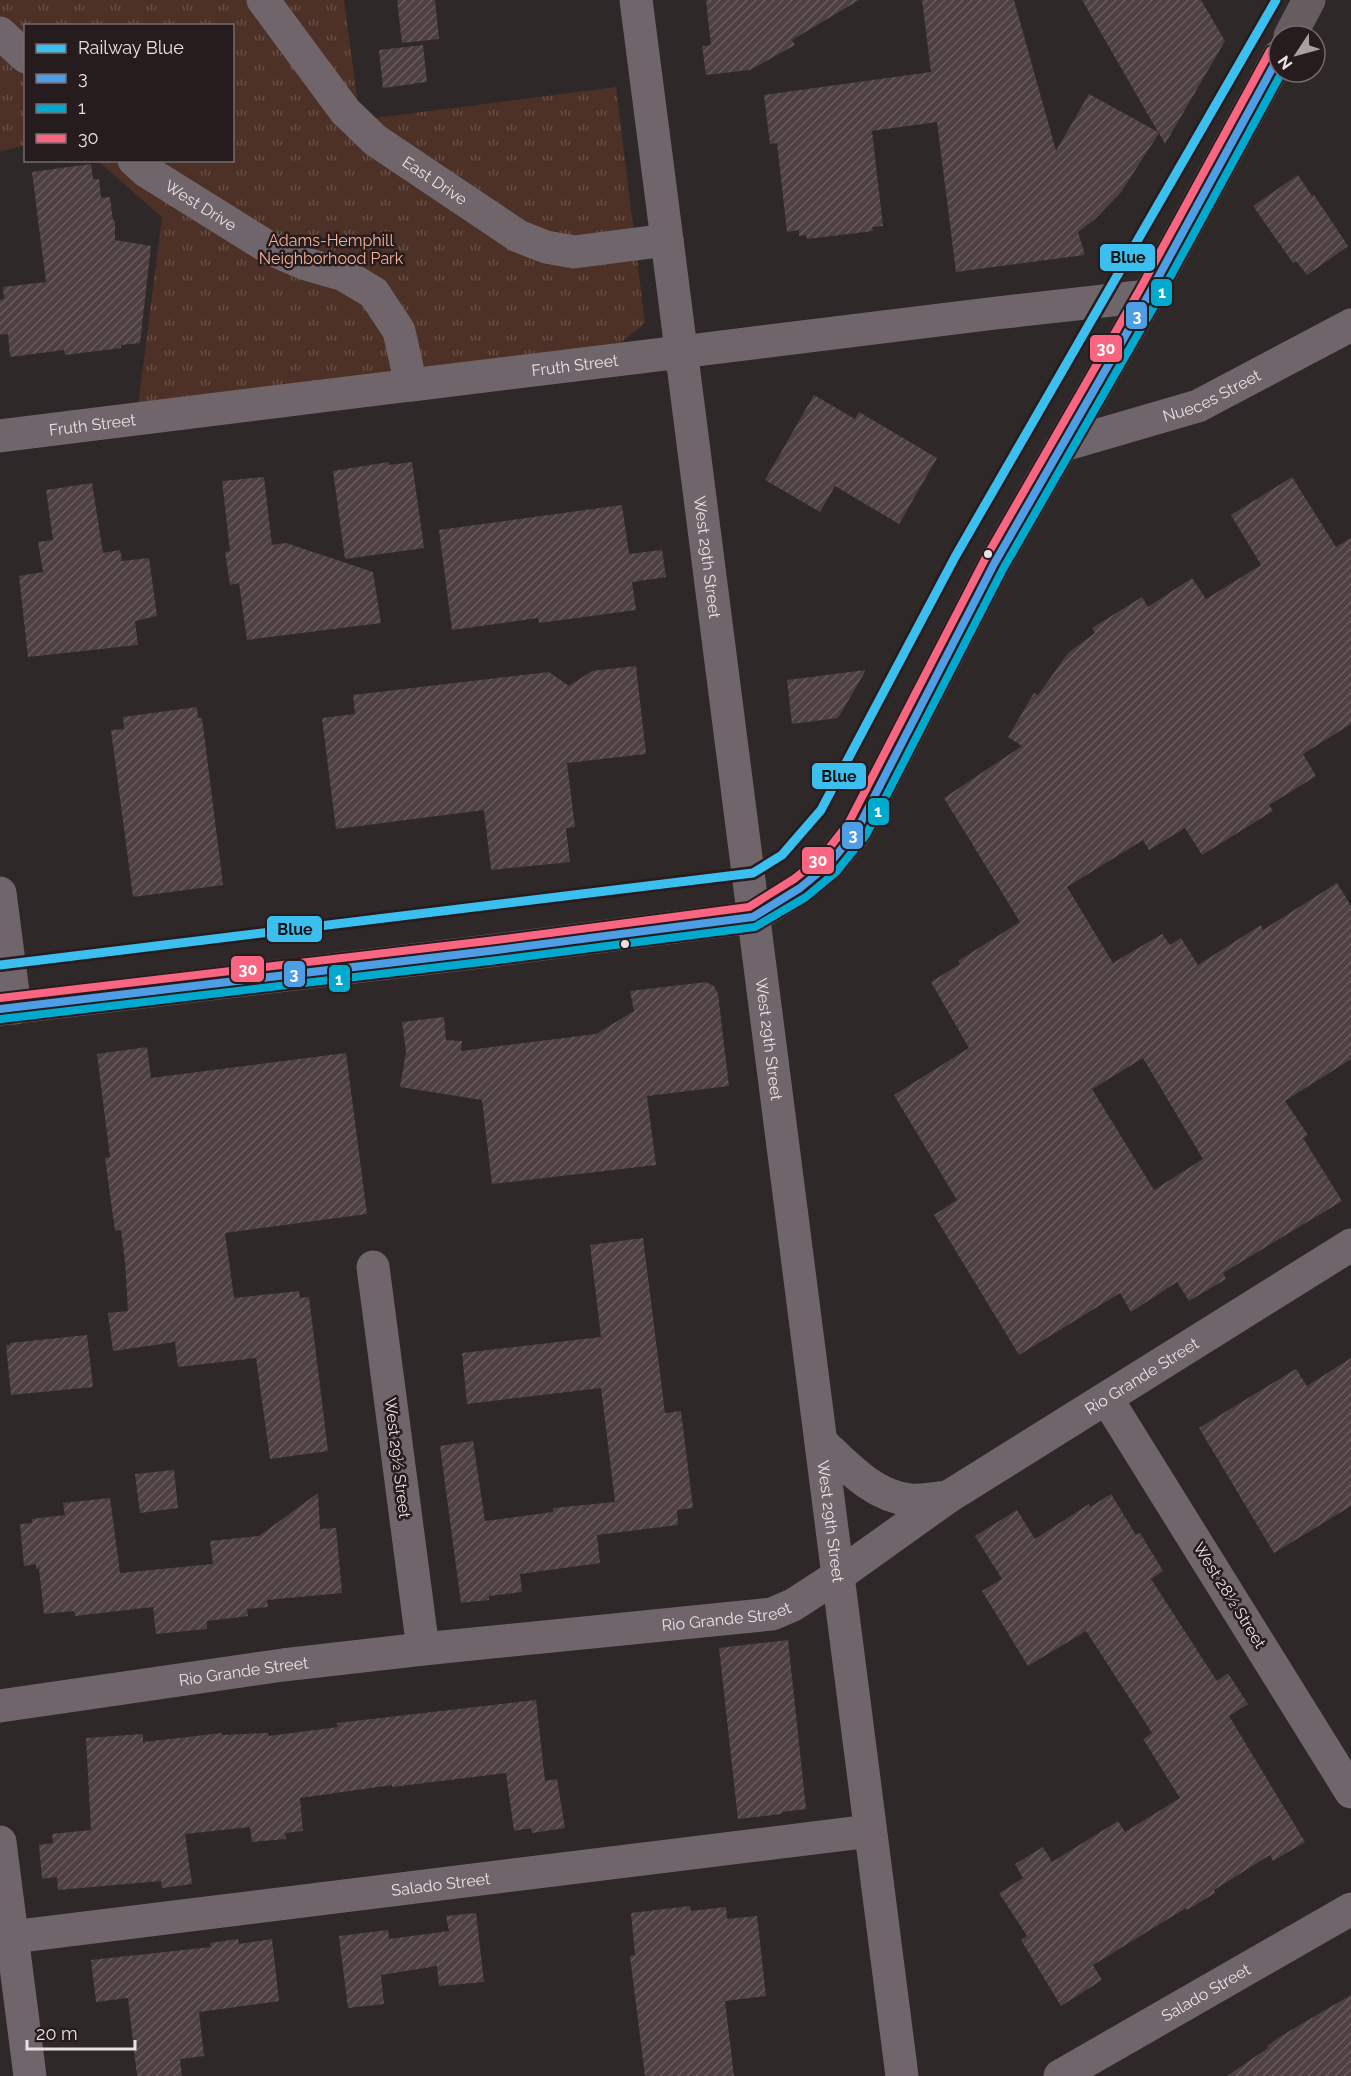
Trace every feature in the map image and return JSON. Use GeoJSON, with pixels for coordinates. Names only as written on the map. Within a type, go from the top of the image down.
{"type":"FeatureCollection","features":[{"type":"Feature","properties":{"kind":"main road"},"geometry":{"type":"LineString","coordinates":[[1296,24],[1309,0]]}},
{"type":"Feature","properties":{"kind":"main road"},"geometry":{"type":"LineString","coordinates":[[7,1008],[508,949],[753,917],[800,888],[829,864],[857,830],[994,564],[1148,296],[1267,78]]}},
{"type":"Feature","properties":{"kind":"street","name":"East Drive"},"geometry":{"type":"LineString","coordinates":[[263,0],[345,111],[375,140],[518,236],[546,247],[574,252],[667,240]]}},
{"type":"Feature","properties":{"kind":"street","name":"West 29th Street"},"geometry":{"type":"LineString","coordinates":[[636,0],[902,2076]]}},
{"type":"Feature","properties":{"kind":"street"},"geometry":{"type":"LineString","coordinates":[[0,33],[24,55]]}},
{"type":"Feature","properties":{"kind":"street","name":"West Drive"},"geometry":{"type":"LineString","coordinates":[[136,162],[146,171],[271,249],[306,264],[344,275],[374,293],[399,331],[411,385]]}},
{"type":"Feature","properties":{"kind":"street","name":"Fruth Street"},"geometry":{"type":"LineString","coordinates":[[0,436],[996,312],[1148,296]]}},
{"type":"Feature","properties":{"kind":"street","name":"Nueces Street"},"geometry":{"type":"LineString","coordinates":[[1064,445],[1198,406],[1351,325]]}},
{"type":"Feature","properties":{"kind":"street"},"geometry":{"type":"LineString","coordinates":[[0,893],[7,1008]]}},
{"type":"Feature","properties":{"kind":"street","name":"Rio Grande Street"},"geometry":{"type":"LineString","coordinates":[[0,1706],[283,1665],[772,1614],[793,1605],[837,1577],[948,1497],[1351,1245]]}},
{"type":"Feature","properties":{"kind":"street","name":"West 29½ Street"},"geometry":{"type":"LineString","coordinates":[[374,1267],[423,1649]]}},
{"type":"Feature","properties":{"kind":"street","name":"West 28½ Street"},"geometry":{"type":"LineString","coordinates":[[1107,1399],[1351,1792]]}},
{"type":"Feature","properties":{"kind":"street"},"geometry":{"type":"LineString","coordinates":[[821,1442],[862,1480],[886,1495],[911,1500],[948,1497]]}},
{"type":"Feature","properties":{"kind":"street","name":"Salado Street"},"geometry":{"type":"LineString","coordinates":[[12,1937],[870,1831]]}},
{"type":"Feature","properties":{"kind":"street"},"geometry":{"type":"LineString","coordinates":[[0,1842],[30,2076]]}},
{"type":"Feature","properties":{"kind":"street","name":"Salado Street"},"geometry":{"type":"LineString","coordinates":[[1060,2076],[1351,1909]]}},
{"type":"Feature","properties":{"kind":"green space","name":"Adams-Hemphill Neighborhood Park"},"geometry":{"type":"Polygon","coordinates":[[[0,0],[344,0],[360,120],[616,87],[645,323],[617,346],[138,407],[162,217],[99,162],[234,162],[234,24],[24,24],[24,145],[0,152],[0,0]]]}},
{"type":"Feature","properties":{"kind":"building"},"geometry":{"type":"Polygon","coordinates":[[[397,0],[435,0],[439,39],[402,43],[397,0]]]}},
{"type":"Feature","properties":{"kind":"building"},"geometry":{"type":"Polygon","coordinates":[[[706,0],[859,0],[792,40],[795,45],[750,70],[706,75],[702,46],[711,45],[706,0]]]}},
{"type":"Feature","properties":{"kind":"building"},"geometry":{"type":"Polygon","coordinates":[[[922,0],[1014,0],[1056,151],[1089,94],[1158,132],[1082,0],[1201,0],[1225,41],[1165,144],[1159,133],[1121,192],[1095,219],[1078,232],[1085,255],[956,272],[937,122],[872,131],[883,226],[872,227],[873,231],[807,239],[806,235],[799,236],[799,230],[787,232],[777,143],[770,144],[764,95],[931,72],[922,0]]]}},
{"type":"Feature","properties":{"kind":"building"},"geometry":{"type":"Polygon","coordinates":[[[423,45],[427,82],[383,88],[379,50],[423,45]]]}},
{"type":"Feature","properties":{"kind":"building"},"geometry":{"type":"Polygon","coordinates":[[[91,164],[93,179],[99,179],[101,198],[110,197],[113,221],[115,220],[115,240],[151,246],[140,343],[121,345],[121,348],[65,355],[64,350],[10,357],[8,334],[0,335],[0,300],[4,299],[3,287],[46,282],[32,172],[91,164]]]}},
{"type":"Feature","properties":{"kind":"building"},"geometry":{"type":"Polygon","coordinates":[[[1298,175],[1348,246],[1307,275],[1296,261],[1293,263],[1253,206],[1298,175]]]}},
{"type":"Feature","properties":{"kind":"building"},"geometry":{"type":"Polygon","coordinates":[[[814,395],[855,419],[859,412],[937,458],[899,524],[835,486],[820,512],[765,480],[814,395]]]}},
{"type":"Feature","properties":{"kind":"building"},"geometry":{"type":"Polygon","coordinates":[[[389,462],[389,465],[412,462],[424,548],[345,559],[333,471],[389,462]]]}},
{"type":"Feature","properties":{"kind":"building"},"geometry":{"type":"Polygon","coordinates":[[[264,477],[272,545],[286,543],[373,572],[381,623],[247,640],[239,583],[230,585],[225,552],[230,551],[222,481],[264,477]]]}},
{"type":"Feature","properties":{"kind":"building"},"geometry":{"type":"Polygon","coordinates":[[[1292,477],[1336,547],[1351,538],[1351,724],[1303,754],[1316,776],[1269,805],[1273,811],[1202,855],[1185,828],[1149,850],[1143,840],[1067,887],[1113,963],[1162,934],[1170,945],[1181,938],[1198,965],[1261,925],[1263,930],[1337,883],[1351,906],[1351,1059],[1285,1101],[1308,1135],[1303,1138],[1342,1201],[1223,1273],[1226,1279],[1189,1301],[1177,1282],[1131,1312],[1120,1293],[1019,1355],[934,1215],[957,1200],[894,1095],[969,1048],[931,982],[960,964],[958,961],[1020,922],[944,798],[1022,746],[1008,737],[1034,693],[1038,695],[1068,653],[1095,633],[1092,628],[1142,597],[1148,607],[1192,578],[1206,599],[1261,565],[1231,515],[1292,477]],[[1143,1058],[1092,1089],[1154,1190],[1203,1159],[1143,1058]]]}},
{"type":"Feature","properties":{"kind":"building"},"geometry":{"type":"Polygon","coordinates":[[[92,483],[103,553],[120,550],[122,561],[149,558],[157,616],[135,621],[138,645],[28,657],[19,576],[43,572],[38,542],[53,540],[46,490],[92,483]]]}},
{"type":"Feature","properties":{"kind":"building"},"geometry":{"type":"Polygon","coordinates":[[[622,505],[629,554],[662,550],[666,577],[632,582],[636,610],[539,623],[538,618],[452,630],[439,530],[622,505]]]}},
{"type":"Feature","properties":{"kind":"building"},"geometry":{"type":"Polygon","coordinates":[[[636,666],[646,754],[567,763],[575,827],[566,828],[570,862],[491,870],[484,810],[336,829],[322,718],[355,714],[353,695],[549,672],[569,686],[592,671],[636,666]]]}},
{"type":"Feature","properties":{"kind":"building"},"geometry":{"type":"Polygon","coordinates":[[[866,670],[838,718],[792,724],[787,680],[866,670]]]}},
{"type":"Feature","properties":{"kind":"building"},"geometry":{"type":"Polygon","coordinates":[[[197,707],[198,718],[202,718],[223,885],[133,897],[111,730],[124,729],[123,717],[197,707]]]}},
{"type":"Feature","properties":{"kind":"building"},"geometry":{"type":"Polygon","coordinates":[[[706,982],[714,986],[718,994],[729,1086],[647,1096],[656,1165],[492,1184],[482,1100],[400,1087],[406,1052],[402,1022],[444,1017],[446,1040],[462,1041],[461,1051],[596,1034],[634,1011],[630,991],[706,982]]]}},
{"type":"Feature","properties":{"kind":"building"},"geometry":{"type":"Polygon","coordinates":[[[147,1047],[151,1078],[346,1053],[367,1214],[225,1233],[234,1298],[299,1291],[300,1298],[309,1297],[328,1451],[270,1459],[256,1358],[178,1367],[175,1342],[113,1351],[108,1313],[128,1311],[121,1230],[115,1231],[105,1158],[110,1157],[97,1054],[147,1047]]]}},
{"type":"Feature","properties":{"kind":"building"},"geometry":{"type":"Polygon","coordinates":[[[643,1238],[665,1413],[681,1411],[693,1508],[677,1510],[678,1525],[597,1535],[600,1563],[520,1574],[522,1592],[489,1596],[489,1600],[461,1603],[440,1446],[473,1441],[485,1521],[553,1512],[553,1508],[615,1502],[601,1388],[467,1404],[462,1353],[601,1337],[590,1245],[643,1238]]]}},
{"type":"Feature","properties":{"kind":"building"},"geometry":{"type":"Polygon","coordinates":[[[87,1335],[93,1387],[11,1395],[6,1345],[87,1335]]]}},
{"type":"Feature","properties":{"kind":"building"},"geometry":{"type":"Polygon","coordinates":[[[1351,1358],[1351,1506],[1274,1553],[1199,1428],[1296,1369],[1307,1386],[1351,1358]]]}},
{"type":"Feature","properties":{"kind":"building"},"geometry":{"type":"Polygon","coordinates":[[[174,1470],[178,1508],[140,1513],[135,1474],[174,1470]]]}},
{"type":"Feature","properties":{"kind":"building"},"geometry":{"type":"Polygon","coordinates":[[[318,1493],[320,1529],[336,1528],[342,1593],[267,1600],[268,1607],[247,1609],[248,1616],[207,1621],[207,1629],[156,1634],[153,1607],[75,1616],[74,1611],[44,1614],[39,1568],[36,1569],[36,1564],[24,1566],[20,1524],[32,1523],[32,1519],[65,1515],[63,1503],[110,1498],[120,1573],[213,1564],[210,1541],[259,1536],[318,1493]]]}},
{"type":"Feature","properties":{"kind":"building"},"geometry":{"type":"Polygon","coordinates":[[[1111,1494],[1136,1535],[1140,1533],[1163,1571],[1151,1579],[1217,1681],[1228,1673],[1248,1704],[1229,1716],[1305,1842],[1273,1861],[1270,1855],[1214,1890],[1215,1893],[1187,1910],[1186,1908],[1093,1965],[1102,1980],[1061,2006],[1021,1940],[1027,1936],[999,1893],[1023,1878],[1015,1864],[1043,1847],[1052,1862],[1118,1821],[1125,1832],[1180,1798],[1143,1739],[1152,1733],[1086,1631],[1028,1666],[982,1591],[1002,1579],[975,1536],[1017,1510],[1035,1539],[1089,1504],[1090,1507],[1111,1494]]]}},
{"type":"Feature","properties":{"kind":"building"},"geometry":{"type":"Polygon","coordinates":[[[788,1640],[806,1809],[738,1819],[719,1648],[788,1640]]]}},
{"type":"Feature","properties":{"kind":"building"},"geometry":{"type":"Polygon","coordinates":[[[536,1700],[545,1781],[557,1779],[565,1828],[532,1833],[531,1828],[514,1831],[506,1773],[392,1787],[392,1785],[300,1798],[303,1831],[285,1833],[286,1839],[252,1842],[250,1827],[185,1834],[192,1884],[162,1888],[161,1881],[58,1890],[57,1877],[42,1879],[39,1845],[53,1843],[52,1834],[91,1830],[86,1738],[143,1734],[143,1742],[222,1733],[222,1735],[268,1733],[269,1736],[338,1727],[337,1723],[536,1700]]]}},
{"type":"Feature","properties":{"kind":"building"},"geometry":{"type":"Polygon","coordinates":[[[690,1906],[691,1911],[726,1907],[727,1919],[757,1916],[766,1996],[725,2001],[734,2076],[645,2076],[630,1956],[635,1955],[631,1913],[690,1906]]]}},
{"type":"Feature","properties":{"kind":"building"},"geometry":{"type":"Polygon","coordinates":[[[476,1913],[484,1982],[439,1986],[437,1966],[381,1975],[384,2004],[348,2008],[339,1936],[388,1930],[389,1939],[449,1931],[446,1916],[476,1913]]]}},
{"type":"Feature","properties":{"kind":"building"},"geometry":{"type":"Polygon","coordinates":[[[238,1939],[239,1944],[272,1939],[279,2001],[199,2012],[204,2056],[180,2059],[182,2076],[137,2076],[128,1998],[96,2002],[91,1960],[211,1947],[210,1943],[238,1939]]]}},
{"type":"Feature","properties":{"kind":"building"},"geometry":{"type":"Polygon","coordinates":[[[1351,1995],[1351,2076],[1227,2076],[1268,2048],[1267,2046],[1281,2036],[1351,1995]]]}},
{"type":"Feature","properties":{"kind":"rail line","name":"Blue"},"geometry":{"type":"LineString","coordinates":[[0,965],[753,873],[782,855],[821,810],[955,557],[1276,0]]}},
{"type":"Feature","properties":{"kind":"transit line","name":"30"},"geometry":{"type":"LineString","coordinates":[[0,998],[496,940],[749,907],[794,879],[822,857],[848,824],[985,559],[1139,291],[1267,56]]}},
{"type":"Feature","properties":{"kind":"transit line","name":"3"},"geometry":{"type":"LineString","coordinates":[[0,1009],[753,917],[800,888],[829,864],[857,830],[994,564],[1148,296],[1267,78]]}},
{"type":"Feature","properties":{"kind":"transit line","name":"1"},"geometry":{"type":"LineString","coordinates":[[1,1019],[755,927],[806,897],[836,872],[866,835],[1003,569],[1157,301],[1275,84]]}}]}
